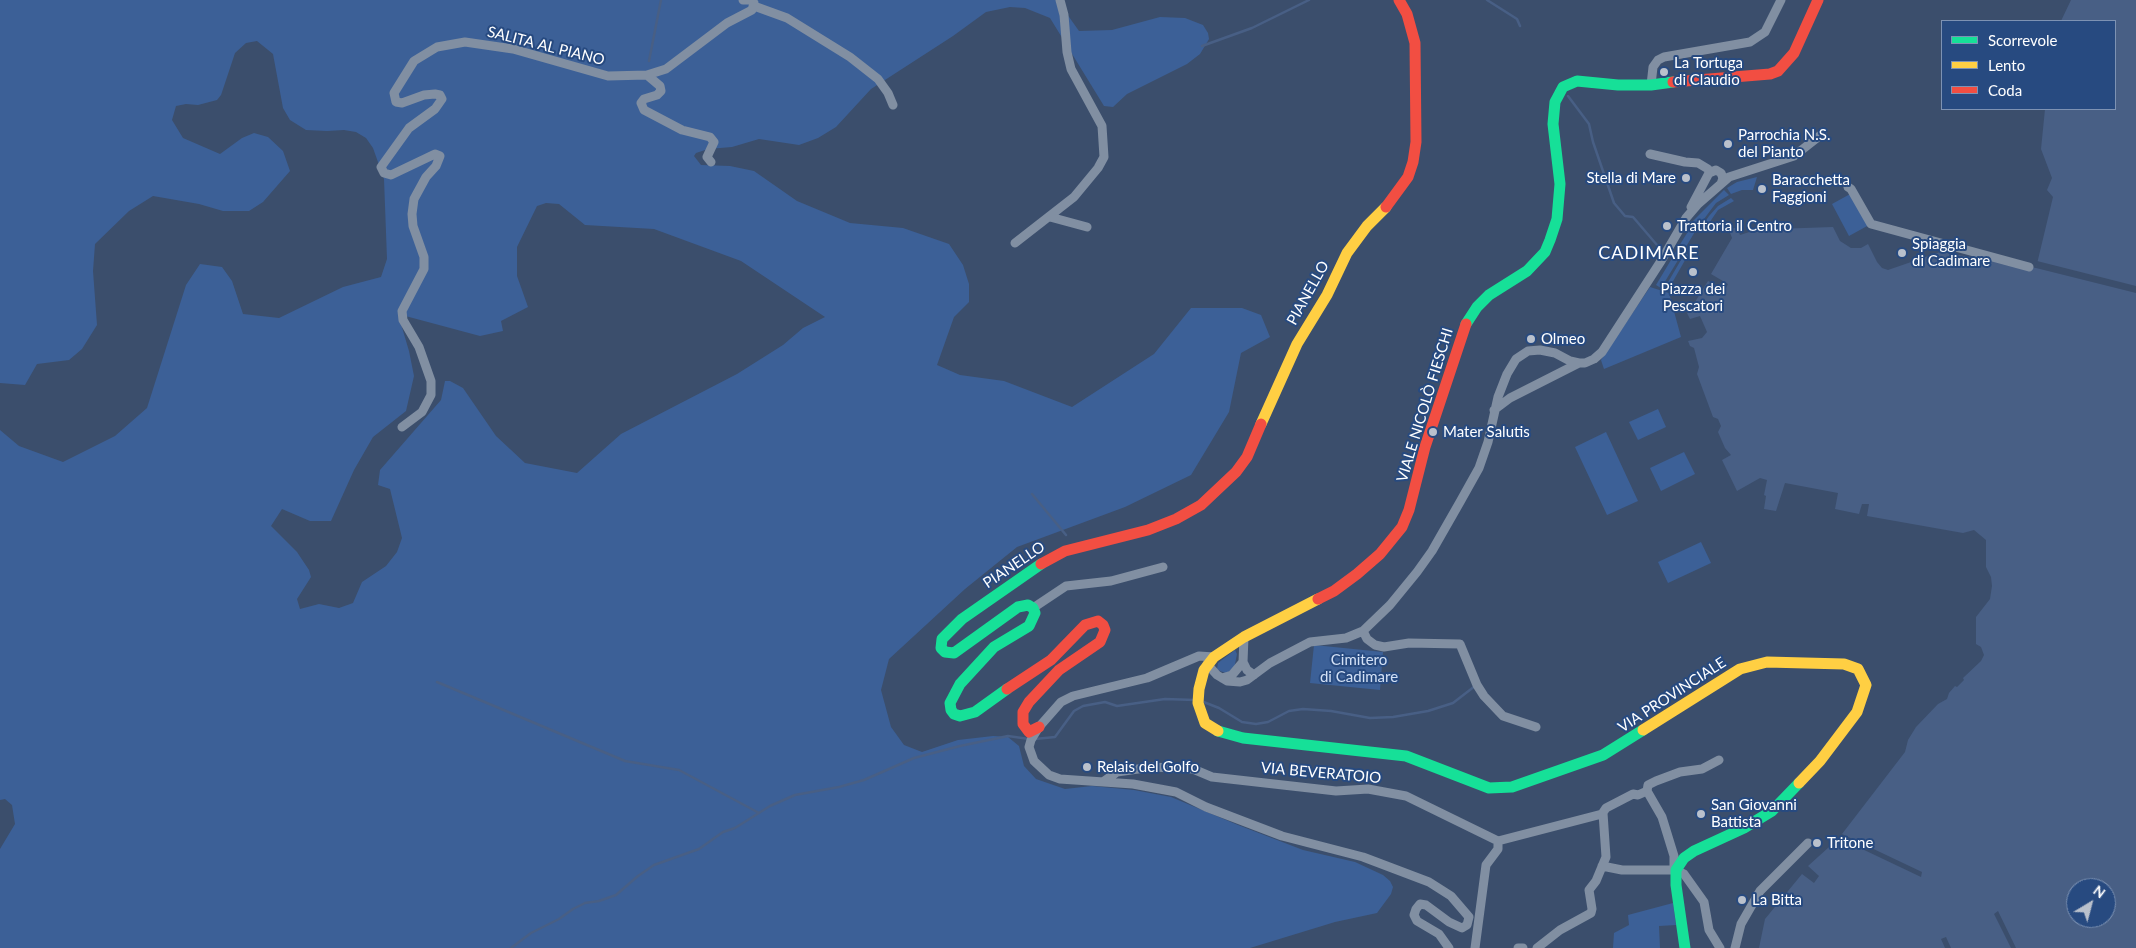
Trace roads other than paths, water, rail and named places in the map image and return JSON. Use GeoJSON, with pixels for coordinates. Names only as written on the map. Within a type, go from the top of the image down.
{"type":"FeatureCollection","features":[{"type":"Feature","properties":{"kind":"main road","name":"PIANELLO"},"geometry":{"type":"LineString","coordinates":[[1033,608],[1028,605],[1018,607],[954,652],[945,652],[941,648],[945,634],[962,619],[1049,558],[1065,551],[1148,530],[1176,519],[1201,505],[1236,472],[1247,457],[1297,344],[1348,253],[1367,226],[1385,209],[1408,177],[1413,162],[1416,142],[1415,43],[1407,14],[1399,0]]}},
{"type":"Feature","properties":{"kind":"main road","name":"VIALE NICOLÒ FIESCHI"},"geometry":{"type":"LineString","coordinates":[[1210,661],[1244,637],[1334,591],[1380,554],[1402,527],[1409,510],[1425,447],[1460,337],[1467,321],[1477,307],[1489,296],[1527,271],[1544,252],[1550,240],[1557,219],[1560,184],[1553,124],[1554,102],[1563,87],[1577,81],[1618,85],[1651,85],[1696,79],[1770,74],[1778,71],[1794,53],[1818,0]]}},
{"type":"Feature","properties":{"kind":"main road"},"geometry":{"type":"LineString","coordinates":[[1033,608],[1035,613],[1029,626],[994,646],[960,684],[950,703],[954,714],[967,715],[975,712],[1009,686],[1051,660],[1085,625],[1098,621],[1105,630],[1100,642],[1059,670],[1029,702],[1023,712],[1023,724],[1029,732],[1039,727]]}},
{"type":"Feature","properties":{"kind":"main road","name":"VIA PROVINCIALE"},"geometry":{"type":"LineString","coordinates":[[1210,661],[1199,689],[1199,697],[1201,715],[1205,722],[1216,730],[1237,737],[1406,756],[1489,788],[1512,787],[1603,755],[1740,669],[1767,662],[1844,664],[1858,669],[1866,685],[1857,712],[1820,761],[1772,811],[1744,828],[1694,851],[1684,858],[1676,870]]}},
{"type":"Feature","properties":{"kind":"main road"},"geometry":{"type":"LineString","coordinates":[[1676,870],[1676,885],[1685,948]]}},
{"type":"Feature","properties":{"kind":"street"},"geometry":{"type":"LineString","coordinates":[[743,0],[752,0],[754,6],[787,18],[850,57],[878,79],[888,93],[893,105]]}},
{"type":"Feature","properties":{"kind":"street"},"geometry":{"type":"LineString","coordinates":[[1015,243],[1074,197],[1098,168],[1104,157],[1102,126],[1071,69],[1066,52],[1064,15],[1060,0]]}},
{"type":"Feature","properties":{"kind":"street"},"geometry":{"type":"LineString","coordinates":[[1651,85],[1653,67],[1658,60],[1664,57],[1750,42],[1764,32],[1781,0]]}},
{"type":"Feature","properties":{"kind":"street","name":"SALITA AL PIANO"},"geometry":{"type":"LineString","coordinates":[[402,427],[422,412],[431,395],[432,381],[419,347],[403,320],[402,311],[424,268],[424,257],[413,226],[414,199],[426,177],[436,166],[440,156],[435,154],[391,175],[384,173],[381,167],[409,128],[435,109],[442,99],[440,95],[435,94],[424,95],[402,103],[396,102],[394,93],[414,61],[425,53],[450,43],[465,42],[513,49],[608,76],[647,75],[666,69],[727,23],[748,12],[754,6]]}},
{"type":"Feature","properties":{"kind":"street"},"geometry":{"type":"LineString","coordinates":[[647,75],[660,86],[661,91],[657,95],[644,99],[641,103],[644,110],[682,130],[710,137],[714,142],[707,157],[711,162]]}},
{"type":"Feature","properties":{"kind":"street"},"geometry":{"type":"LineString","coordinates":[[1686,218],[1698,204],[1729,176],[1794,156],[1822,134]]}},
{"type":"Feature","properties":{"kind":"street"},"geometry":{"type":"LineString","coordinates":[[1650,154],[1698,163],[1708,169],[1708,173]]}},
{"type":"Feature","properties":{"kind":"street"},"geometry":{"type":"LineString","coordinates":[[1494,410],[1510,398],[1579,363],[1592,361],[1602,352],[1661,261],[1686,218],[1708,173],[1716,170],[1721,173],[1723,178],[1722,184]]}},
{"type":"Feature","properties":{"kind":"street"},"geometry":{"type":"LineString","coordinates":[[1848,187],[1871,224],[2029,267]]}},
{"type":"Feature","properties":{"kind":"street"},"geometry":{"type":"LineString","coordinates":[[1050,217],[1087,227]]}},
{"type":"Feature","properties":{"kind":"street"},"geometry":{"type":"LineString","coordinates":[[1450,948],[1439,934],[1417,921],[1414,915],[1416,909],[1420,904],[1426,904],[1449,922],[1462,928],[1467,925],[1469,917],[1451,896],[1429,882],[1363,857],[1282,836],[1206,807],[1176,792],[1133,784],[1060,779],[1040,768],[1034,761],[1029,747],[1039,727],[1061,702],[1073,696],[1146,678],[1199,656],[1210,661],[1222,678],[1240,682],[1254,675],[1270,663],[1310,642],[1346,638],[1363,631],[1390,605],[1432,552],[1478,467],[1488,442],[1504,373],[1516,359],[1534,350],[1555,353],[1570,361],[1579,363]]}},
{"type":"Feature","properties":{"kind":"street"},"geometry":{"type":"LineString","coordinates":[[1033,608],[1066,586],[1111,581],[1163,567]]}},
{"type":"Feature","properties":{"kind":"street"},"geometry":{"type":"LineString","coordinates":[[1363,631],[1367,639],[1375,645],[1384,646],[1409,643],[1460,644],[1477,685],[1484,696],[1503,716],[1536,727]]}},
{"type":"Feature","properties":{"kind":"street"},"geometry":{"type":"LineString","coordinates":[[1244,637],[1243,662],[1254,675]]}},
{"type":"Feature","properties":{"kind":"street"},"geometry":{"type":"LineString","coordinates":[[1222,678],[1232,675],[1243,662]]}},
{"type":"Feature","properties":{"kind":"street"},"geometry":{"type":"LineString","coordinates":[[1537,948],[1560,930],[1590,913],[1592,909],[1589,890],[1596,881],[1606,857],[1603,813],[1606,808],[1633,794],[1638,795],[1646,791],[1648,785],[1656,781],[1680,772],[1702,769],[1720,760]]}},
{"type":"Feature","properties":{"kind":"street","name":"VIA BEVERATOIO"},"geometry":{"type":"LineString","coordinates":[[1103,782],[1117,772],[1152,767],[1192,769],[1212,777],[1336,791],[1368,789],[1406,796],[1498,841]]}},
{"type":"Feature","properties":{"kind":"street"},"geometry":{"type":"LineString","coordinates":[[1646,791],[1662,817],[1674,856],[1676,870]]}},
{"type":"Feature","properties":{"kind":"street"},"geometry":{"type":"LineString","coordinates":[[1476,948],[1486,865],[1498,849],[1498,841],[1603,813]]}},
{"type":"Feature","properties":{"kind":"street"},"geometry":{"type":"LineString","coordinates":[[1735,948],[1741,924],[1760,891],[1808,843]]}},
{"type":"Feature","properties":{"kind":"street"},"geometry":{"type":"LineString","coordinates":[[1602,866],[1622,870],[1676,870],[1684,874],[1704,902],[1709,930],[1720,948]]}},
{"type":"Feature","properties":{"kind":"street"},"geometry":{"type":"LineString","coordinates":[[1518,948],[1523,948]]}},
{"type":"Feature","properties":{"kind":"waterway"},"geometry":{"type":"LineString","coordinates":[[649,61],[661,0]]}},
{"type":"Feature","properties":{"kind":"waterway"},"geometry":{"type":"LineString","coordinates":[[1202,46],[1252,28],[1309,0]]}},
{"type":"Feature","properties":{"kind":"waterway"},"geometry":{"type":"LineString","coordinates":[[1487,0],[1517,19],[1520,26]]}},
{"type":"Feature","properties":{"kind":"waterway"},"geometry":{"type":"LineString","coordinates":[[1568,96],[1589,124],[1593,142],[1614,203],[1625,216],[1633,217],[1657,245]]}},
{"type":"Feature","properties":{"kind":"waterway"},"geometry":{"type":"LineString","coordinates":[[1032,494],[1066,535]]}},
{"type":"Feature","properties":{"kind":"waterway"},"geometry":{"type":"LineString","coordinates":[[437,682],[625,761],[679,770],[759,813]]}},
{"type":"Feature","properties":{"kind":"waterway"},"geometry":{"type":"LineString","coordinates":[[1201,701],[1219,708],[1242,722],[1256,724],[1268,722],[1289,711],[1303,709],[1331,711],[1370,718],[1393,717],[1428,711],[1453,703],[1475,686]]}},
{"type":"Feature","properties":{"kind":"waterway"},"geometry":{"type":"LineString","coordinates":[[1035,739],[1055,737],[1074,711],[1083,706],[1105,702],[1117,706],[1165,699],[1195,700]]}},
{"type":"Feature","properties":{"kind":"waterway"},"geometry":{"type":"LineString","coordinates":[[511,948],[531,933],[559,919],[573,909],[585,903],[599,901],[616,895],[654,865],[699,849],[723,832],[735,828],[770,806],[795,795],[839,787],[864,780],[914,758],[960,746],[1008,736],[1029,739]]}},
{"type":"Feature","properties":{"kind":"place","name":"La Tortuga di Claudio"},"geometry":{"type":"Point","coordinates":[1664,72]}},
{"type":"Feature","properties":{"kind":"place","name":"Parrochia N.S. del Pianto"},"geometry":{"type":"Point","coordinates":[1728,144]}},
{"type":"Feature","properties":{"kind":"place","name":"Stella di Mare"},"geometry":{"type":"Point","coordinates":[1686,178]}},
{"type":"Feature","properties":{"kind":"place","name":"Baracchetta Faggioni"},"geometry":{"type":"Point","coordinates":[1762,189]}},
{"type":"Feature","properties":{"kind":"place","name":"Trattoria il Centro"},"geometry":{"type":"Point","coordinates":[1667,226]}},
{"type":"Feature","properties":{"kind":"place","name":"Spiaggia di Cadimare"},"geometry":{"type":"Point","coordinates":[1902,253]}},
{"type":"Feature","properties":{"kind":"place","name":"Piazza dei Pescatori"},"geometry":{"type":"Point","coordinates":[1693,272]}},
{"type":"Feature","properties":{"kind":"place","name":"Olmeo"},"geometry":{"type":"Point","coordinates":[1531,339]}},
{"type":"Feature","properties":{"kind":"place","name":"Mater Salutis"},"geometry":{"type":"Point","coordinates":[1433,432]}},
{"type":"Feature","properties":{"kind":"place","name":"Relais del Golfo"},"geometry":{"type":"Point","coordinates":[1087,767]}},
{"type":"Feature","properties":{"kind":"place","name":"San Giovanni Battista"},"geometry":{"type":"Point","coordinates":[1701,814]}},
{"type":"Feature","properties":{"kind":"place","name":"Tritone"},"geometry":{"type":"Point","coordinates":[1817,843]}},
{"type":"Feature","properties":{"kind":"place","name":"La Bitta"},"geometry":{"type":"Point","coordinates":[1742,900]}},
{"type":"Feature","properties":{"kind":"district","name":"CADIMARE"},"geometry":{"type":"Point","coordinates":[1649,253]}},
{"type":"Feature","properties":{"kind":"park label","name":"Cimitero di Cadimare"},"geometry":{"type":"Point","coordinates":[1359,668]}}]}
